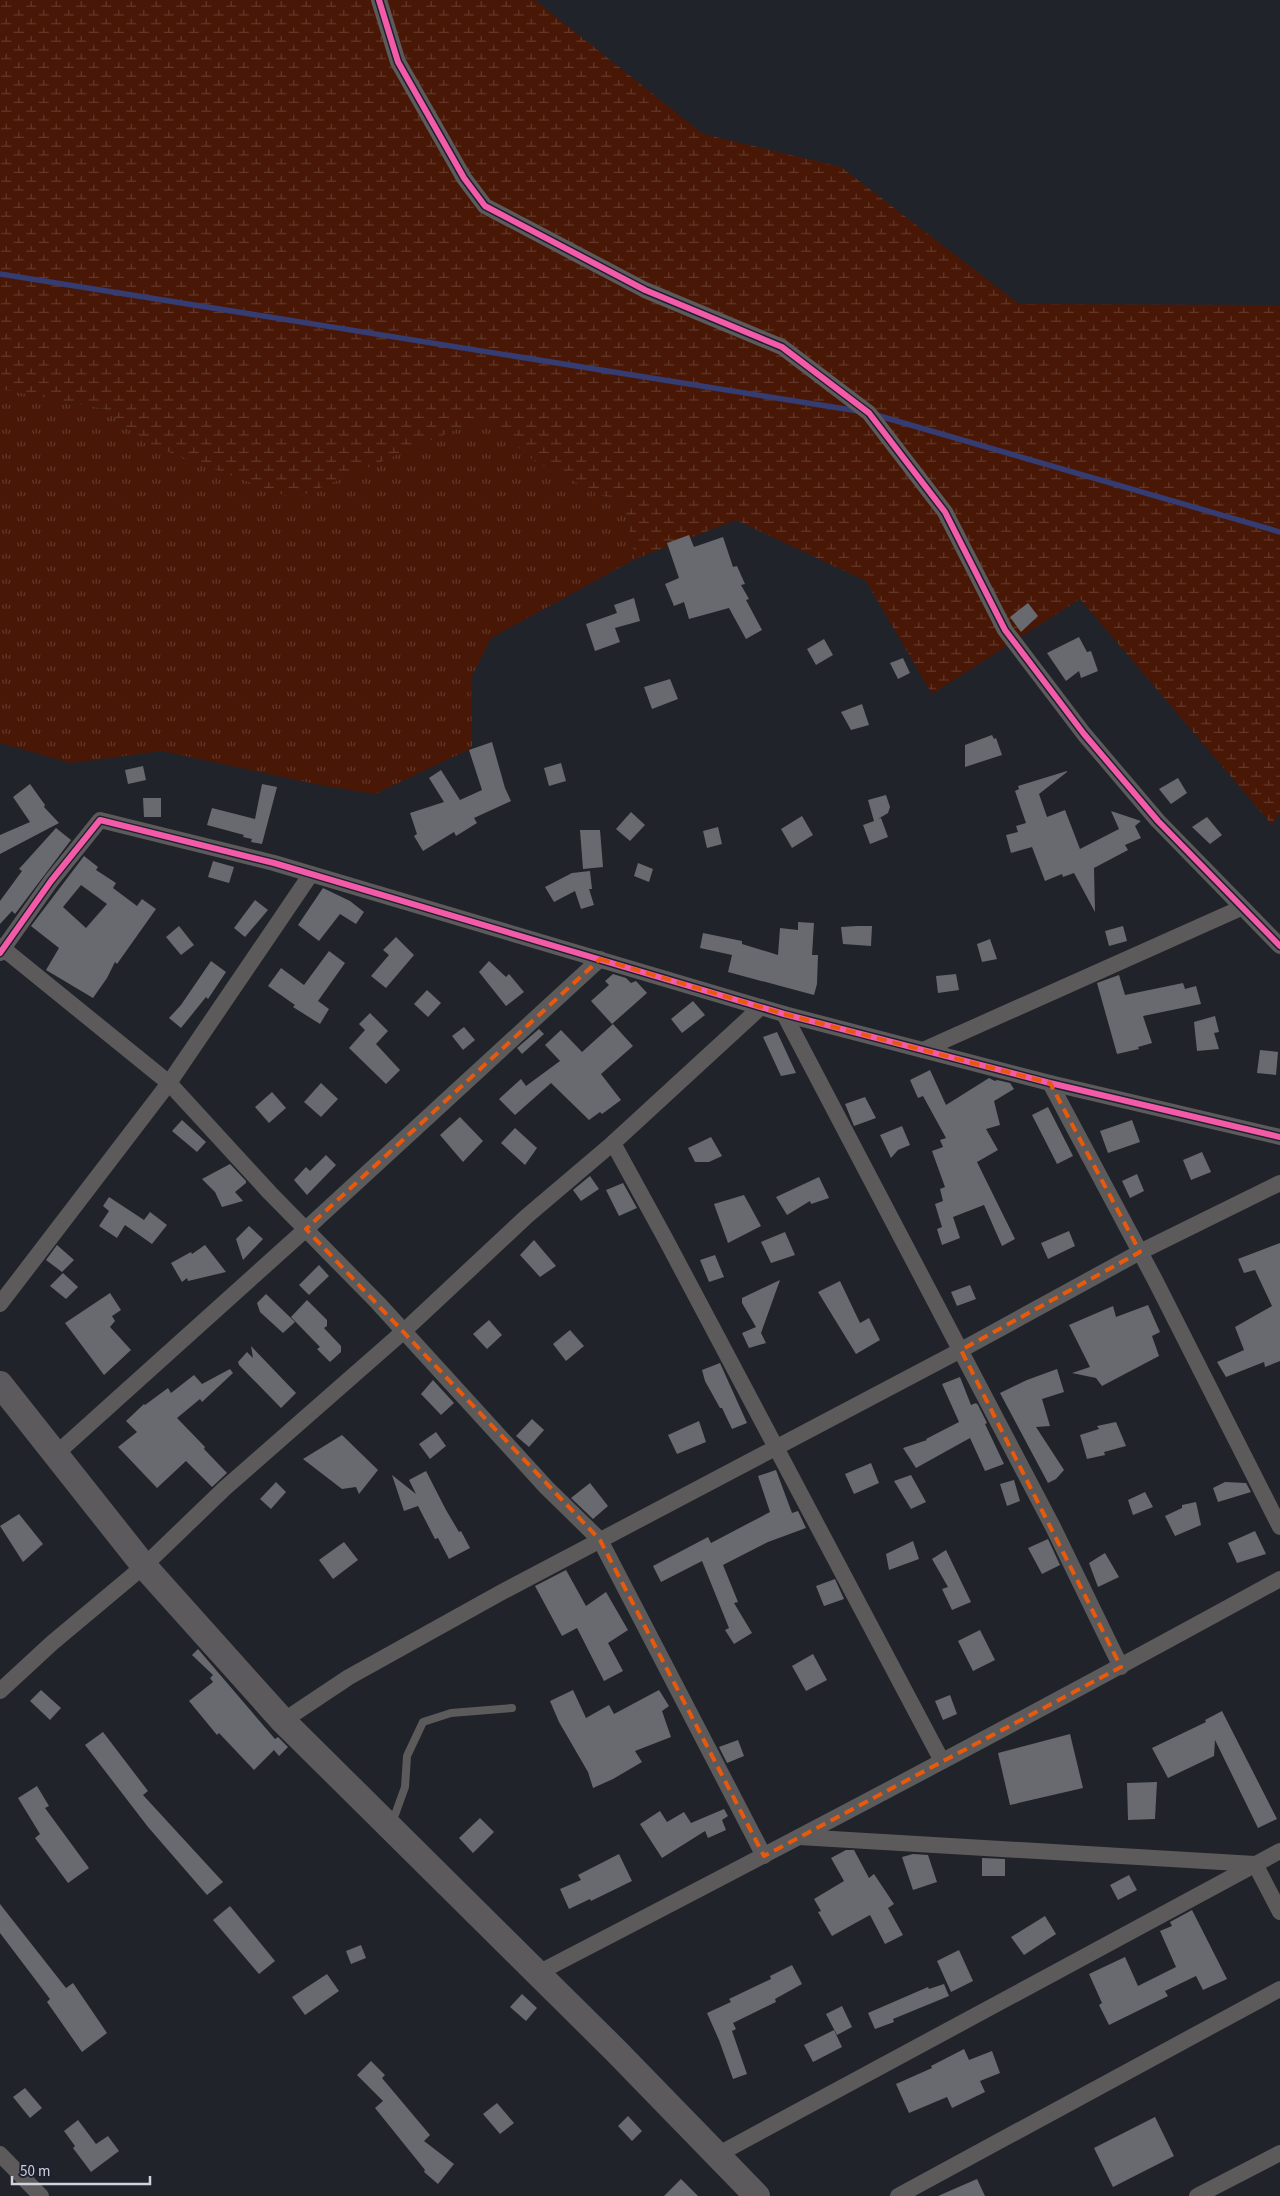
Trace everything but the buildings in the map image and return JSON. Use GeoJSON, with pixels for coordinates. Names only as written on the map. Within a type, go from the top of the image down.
{"type":"FeatureCollection","features":[{"type":"Feature","properties":{"kind":"highway"},"geometry":{"type":"LineString","coordinates":[[0,1384],[144,1566],[283,1721],[616,2050],[757,2196]]}},
{"type":"Feature","properties":{"kind":"street"},"geometry":{"type":"LineString","coordinates":[[379,0],[398,62],[464,178],[485,206],[645,290],[782,347],[869,413],[945,512],[1005,630],[1084,734],[1158,821],[1280,946]]}},
{"type":"Feature","properties":{"kind":"street"},"geometry":{"type":"LineString","coordinates":[[764,1856],[600,1540],[546,1487],[404,1331],[169,1084],[1,949],[51,881],[100,820],[311,874],[784,1014],[1050,1083],[1280,1137]]}},
{"type":"Feature","properties":{"kind":"street"},"geometry":{"type":"LineString","coordinates":[[0,1304],[169,1084],[311,874]]}},
{"type":"Feature","properties":{"kind":"street"},"geometry":{"type":"LineString","coordinates":[[923,1050],[1241,908]]}},
{"type":"Feature","properties":{"kind":"street"},"geometry":{"type":"LineString","coordinates":[[56,1454],[306,1229],[600,959]]}},
{"type":"Feature","properties":{"kind":"street"},"geometry":{"type":"LineString","coordinates":[[0,1691],[52,1643],[144,1566],[225,1488],[404,1331],[527,1216],[612,1143],[760,1007]]}},
{"type":"Feature","properties":{"kind":"street"},"geometry":{"type":"LineString","coordinates":[[784,1014],[1086,1592],[1121,1667]]}},
{"type":"Feature","properties":{"kind":"street"},"geometry":{"type":"LineString","coordinates":[[1050,1083],[1140,1252],[1280,1527]]}},
{"type":"Feature","properties":{"kind":"street"},"geometry":{"type":"LineString","coordinates":[[612,1143],[942,1761]]}},
{"type":"Feature","properties":{"kind":"street"},"geometry":{"type":"LineString","coordinates":[[283,1721],[349,1677],[600,1540],[961,1350],[1140,1252],[1280,1183]]}},
{"type":"Feature","properties":{"kind":"street"},"geometry":{"type":"LineString","coordinates":[[538,1973],[1121,1667],[1280,1579]]}},
{"type":"Feature","properties":{"kind":"street"},"geometry":{"type":"LineString","coordinates":[[799,1837],[1255,1864]]}},
{"type":"Feature","properties":{"kind":"street"},"geometry":{"type":"LineString","coordinates":[[717,2155],[1280,1850]]}},
{"type":"Feature","properties":{"kind":"street"},"geometry":{"type":"LineString","coordinates":[[1255,1864],[1280,1912]]}},
{"type":"Feature","properties":{"kind":"street"},"geometry":{"type":"LineString","coordinates":[[898,2196],[1280,1989]]}},
{"type":"Feature","properties":{"kind":"street"},"geometry":{"type":"LineString","coordinates":[[1197,2196],[1280,2152]]}},
{"type":"Feature","properties":{"kind":"street"},"geometry":{"type":"LineString","coordinates":[[0,2154],[41,2196]]}},
{"type":"Feature","properties":{"kind":"lane"},"geometry":{"type":"LineString","coordinates":[[391,1827],[405,1787],[408,1756],[424,1722],[451,1713],[512,1708]]}},
{"type":"Feature","properties":{"kind":"highlighted area"},"geometry":{"type":"Polygon","coordinates":[[[600,959],[784,1014],[1050,1083],[1140,1252],[961,1350],[1121,1667],[764,1856],[600,1540],[306,1229],[600,959]]]}},
{"type":"Feature","properties":{"kind":"green space"},"geometry":{"type":"Polygon","coordinates":[[[0,0],[535,0],[703,134],[841,167],[1019,304],[1280,305],[1280,812],[1272,825],[1080,599],[932,694],[866,581],[736,520],[635,559],[623,498],[602,496],[533,460],[483,418],[294,499],[145,443],[105,409],[0,389],[0,0]]]}},
{"type":"Feature","properties":{"kind":"green space"},"geometry":{"type":"Polygon","coordinates":[[[0,389],[105,409],[145,443],[294,498],[483,418],[533,460],[602,496],[623,498],[635,559],[491,638],[471,678],[472,748],[375,794],[320,785],[162,751],[71,763],[0,743],[0,389]]]}},
{"type":"Feature","properties":{"kind":"waterway"},"geometry":{"type":"LineString","coordinates":[[0,274],[858,411]]}},
{"type":"Feature","properties":{"kind":"waterway"},"geometry":{"type":"LineString","coordinates":[[876,415],[1280,532]]}},
{"type":"Feature","properties":{"kind":"cycle path"},"geometry":{"type":"LineString","coordinates":[[379,0],[398,62],[464,178],[485,206],[645,290],[782,347],[869,413],[945,512],[1005,630],[1084,734],[1158,821],[1280,946]]}},
{"type":"Feature","properties":{"kind":"cycle path"},"geometry":{"type":"LineString","coordinates":[[0,953],[51,881],[100,820],[274,863],[784,1014],[1050,1083],[1280,1137]]}}]}
